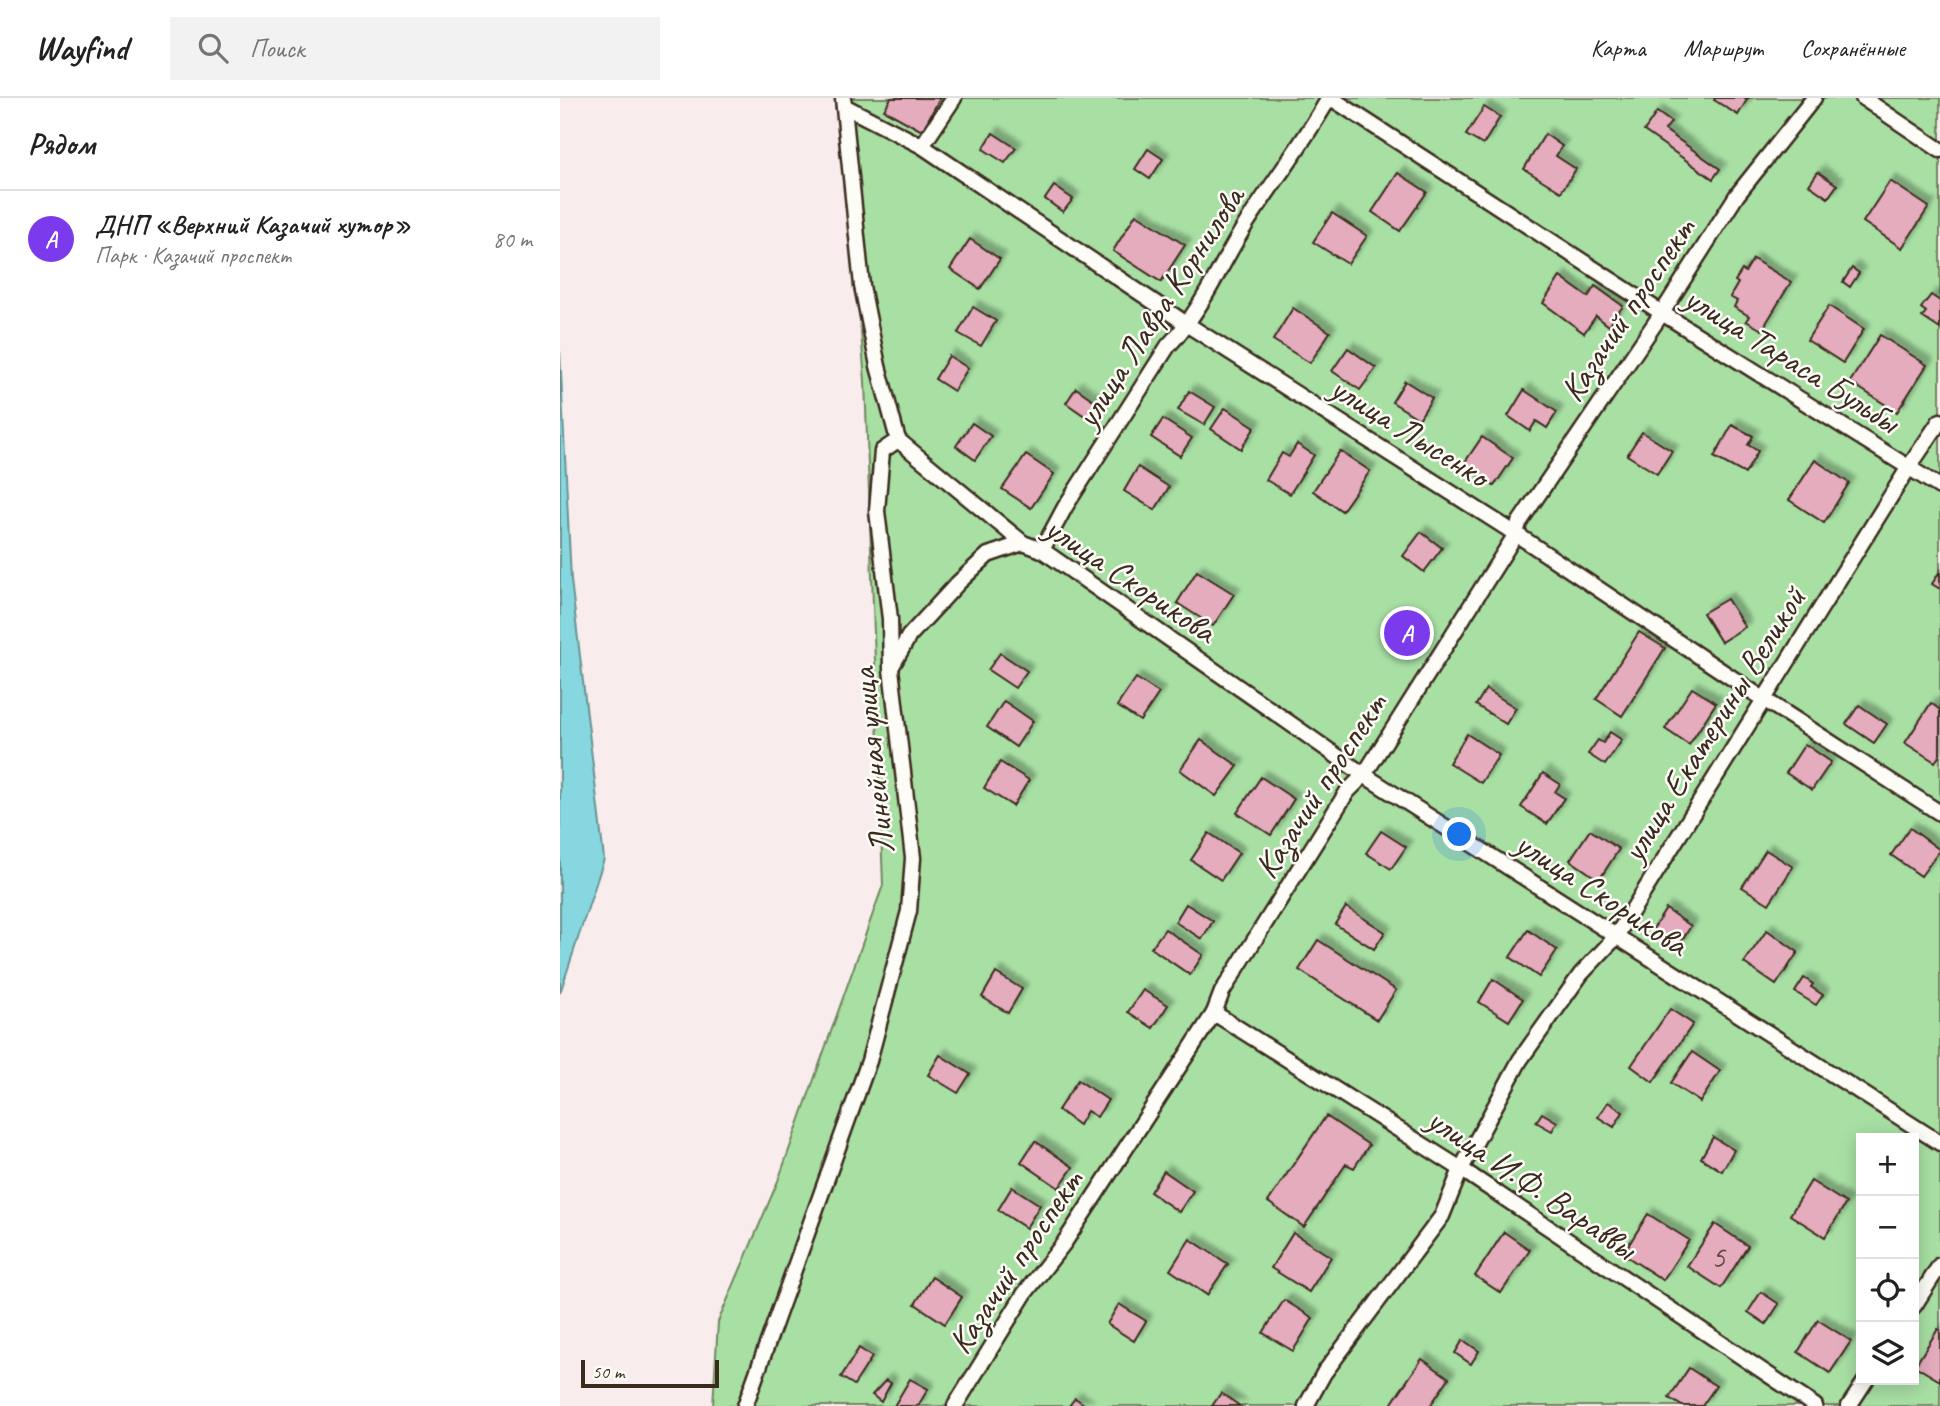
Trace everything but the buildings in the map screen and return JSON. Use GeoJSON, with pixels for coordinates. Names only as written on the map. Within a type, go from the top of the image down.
{"type":"FeatureCollection","features":[{"type":"Feature","properties":{"kind":"street"},"geometry":{"type":"LineString","coordinates":[[922,146],[954,98]]}},
{"type":"Feature","properties":{"kind":"street","name":"улица Тараса Бульбы"},"geometry":{"type":"LineString","coordinates":[[1330,98],[1662,313],[1940,487]]}},
{"type":"Feature","properties":{"kind":"street","name":"улица Лавра Корнилова"},"geometry":{"type":"LineString","coordinates":[[1042,550],[1065,507],[1168,346],[1188,325],[1245,226],[1330,98]]}},
{"type":"Feature","properties":{"kind":"street","name":"Казачий проспект"},"geometry":{"type":"LineString","coordinates":[[955,1406],[1025,1293],[1064,1243],[1214,1013],[1222,992],[1347,792],[1364,775],[1516,534],[1519,523],[1662,313],[1737,195],[1814,98]]}},
{"type":"Feature","properties":{"kind":"street"},"geometry":{"type":"LineString","coordinates":[[1863,98],[1940,150]]}},
{"type":"Feature","properties":{"kind":"street"},"geometry":{"type":"LineString","coordinates":[[844,102],[862,286],[878,366],[898,440]]}},
{"type":"Feature","properties":{"kind":"street","name":"улица Лысенко"},"geometry":{"type":"LineString","coordinates":[[844,102],[922,146],[1188,325],[1516,534],[1940,813]]}},
{"type":"Feature","properties":{"kind":"street","name":"улица Екатерины Великой"},"geometry":{"type":"LineString","coordinates":[[1313,1404],[1324,1373],[1442,1216],[1461,1170],[1520,1060],[1581,974],[1615,937],[1940,421]]}},
{"type":"Feature","properties":{"kind":"street","name":"улица Скорикова"},"geometry":{"type":"LineString","coordinates":[[898,440],[1023,543],[1042,550],[1364,775],[1940,1143]]}},
{"type":"Feature","properties":{"kind":"street","name":"Линейная улица"},"geometry":{"type":"LineString","coordinates":[[745,1406],[869,1062],[909,911],[913,858],[891,669],[890,619],[877,511],[882,450],[898,440]]}},
{"type":"Feature","properties":{"kind":"street"},"geometry":{"type":"LineString","coordinates":[[891,669],[909,636],[958,583],[988,555],[1023,543]]}},
{"type":"Feature","properties":{"kind":"street","name":"улица И.Ф. Вараввы"},"geometry":{"type":"LineString","coordinates":[[1214,1013],[1461,1170],[1815,1406]]}},
{"type":"Feature","properties":{"kind":"street"},"geometry":{"type":"LineString","coordinates":[[1919,1298],[1940,1265]]}},
{"type":"Feature","properties":{"kind":"street"},"geometry":{"type":"LineString","coordinates":[[1849,1406],[1863,1385]]}},
{"type":"Feature","properties":{"kind":"green space"},"geometry":{"type":"Polygon","coordinates":[[[842,98],[1940,98],[1940,1406],[713,1406],[718,1322],[778,1181],[883,885],[865,381],[842,98]]]}},
{"type":"Feature","properties":{"kind":"water"},"geometry":{"type":"Polygon","coordinates":[[[560,352],[571,580],[604,859],[560,993],[560,352]]]}},
{"type":"Feature","properties":{"kind":"place","name":"ДНП «Верхний Казачий хутор»"},"geometry":{"type":"Point","coordinates":[1407,633]}}]}
